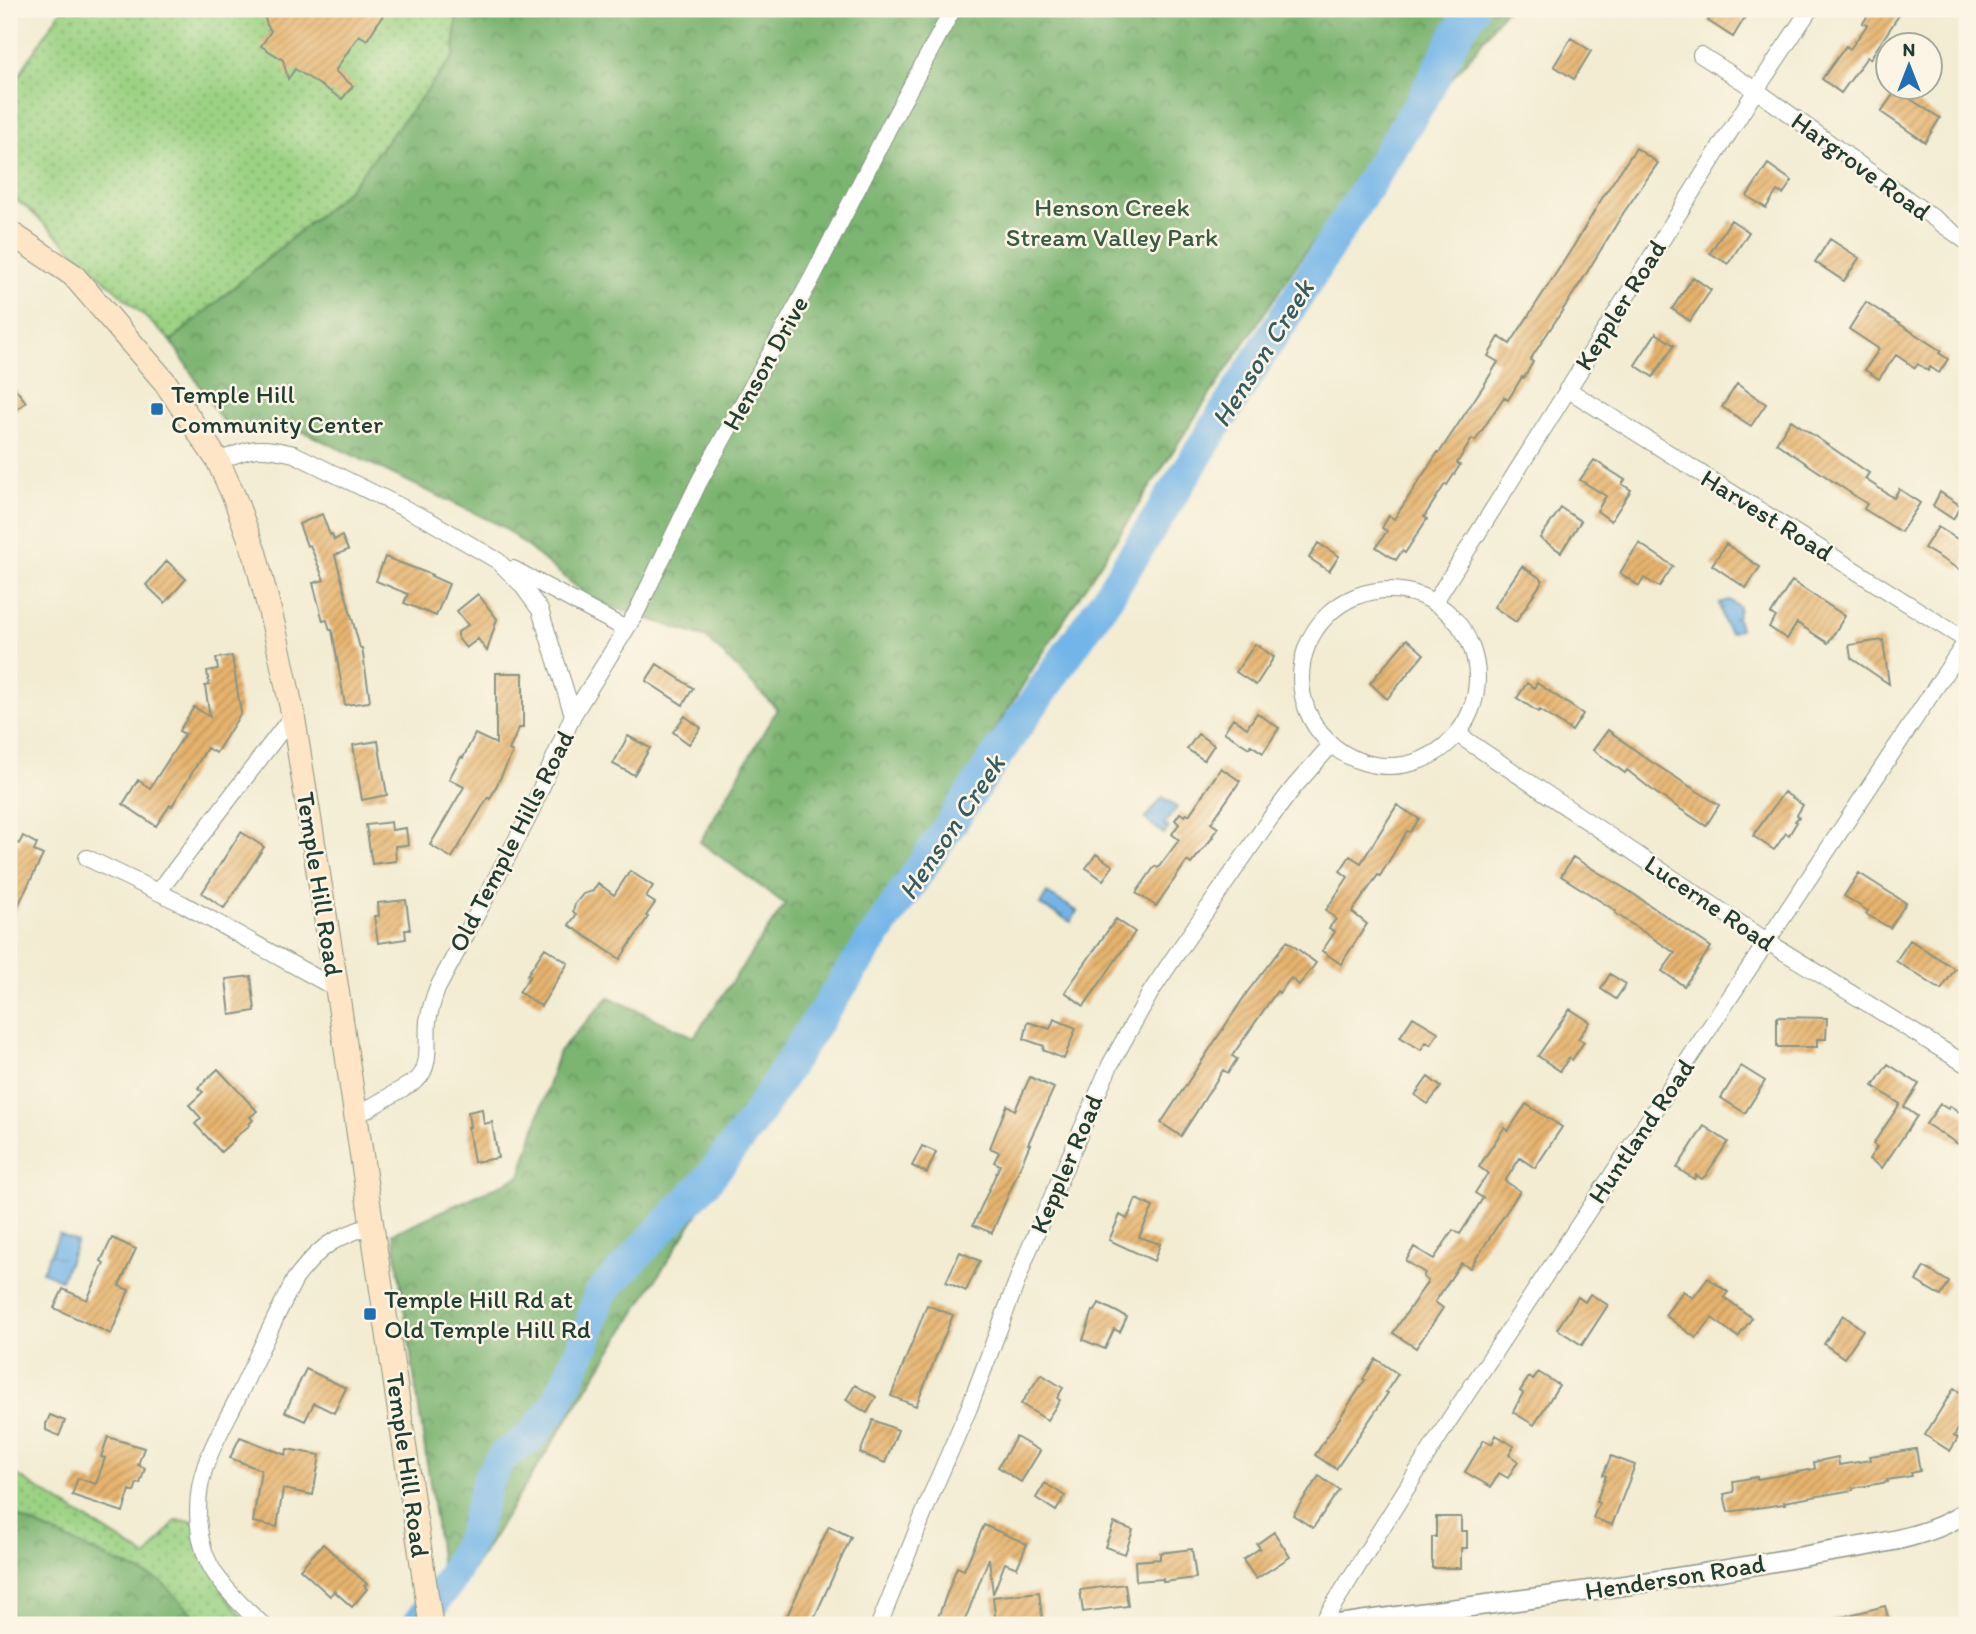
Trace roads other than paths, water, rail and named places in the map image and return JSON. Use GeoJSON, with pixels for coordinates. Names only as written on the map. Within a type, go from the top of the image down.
{"type":"FeatureCollection","features":[{"type":"Feature","properties":{"kind":"main road","name":"Temple Hill Road"},"geometry":{"type":"LineString","coordinates":[[9,232],[73,275],[165,382],[218,461],[255,554],[293,715],[337,989],[431,1625]]}},
{"type":"Feature","properties":{"kind":"street","name":"Henson Drive"},"geometry":{"type":"LineString","coordinates":[[573,715],[626,629],[670,546],[699,482],[812,278],[953,9]]}},
{"type":"Feature","properties":{"kind":"street","name":"Keppler Road"},"geometry":{"type":"LineString","coordinates":[[1434,603],[1756,90],[1810,9]]}},
{"type":"Feature","properties":{"kind":"street","name":"Hargrove Road"},"geometry":{"type":"LineString","coordinates":[[1701,55],[1756,90],[1967,242]]}},
{"type":"Feature","properties":{"kind":"street","name":"Harvest Road"},"geometry":{"type":"LineString","coordinates":[[1567,389],[1967,641]]}},
{"type":"Feature","properties":{"kind":"street","name":"Old Temple Hills Road"},"geometry":{"type":"LineString","coordinates":[[218,461],[250,449],[270,448],[294,454],[430,521],[498,561],[521,583],[540,610],[573,715],[528,818],[437,989],[428,1023],[426,1064],[422,1075],[356,1116]]}},
{"type":"Feature","properties":{"kind":"street"},"geometry":{"type":"LineString","coordinates":[[498,561],[626,629]]}},
{"type":"Feature","properties":{"kind":"street"},"geometry":{"type":"LineString","coordinates":[[1389,590],[1413,594],[1434,603],[1451,616],[1465,633],[1477,674],[1469,716],[1457,734],[1440,750],[1419,760],[1396,765],[1350,759],[1329,746],[1305,705],[1301,682],[1303,658],[1311,636],[1325,617],[1344,603],[1366,593],[1389,590]]}},
{"type":"Feature","properties":{"kind":"street","name":"Huntland Road"},"geometry":{"type":"LineString","coordinates":[[1321,1625],[1448,1422],[1967,641]]}},
{"type":"Feature","properties":{"kind":"street"},"geometry":{"type":"LineString","coordinates":[[159,891],[293,715]]}},
{"type":"Feature","properties":{"kind":"street","name":"Lucerne Road"},"geometry":{"type":"LineString","coordinates":[[1457,734],[1768,942],[1967,1065]]}},
{"type":"Feature","properties":{"kind":"street","name":"Keppler Road"},"geometry":{"type":"LineString","coordinates":[[879,1625],[969,1408],[1028,1252],[1110,1065],[1152,990],[1177,953],[1269,820],[1329,746]]}},
{"type":"Feature","properties":{"kind":"street"},"geometry":{"type":"LineString","coordinates":[[87,858],[159,891],[337,989]]}},
{"type":"Feature","properties":{"kind":"street"},"geometry":{"type":"LineString","coordinates":[[263,1625],[224,1585],[207,1556],[198,1506],[204,1468],[295,1279],[311,1259],[334,1240],[372,1225]]}},
{"type":"Feature","properties":{"kind":"street","name":"Henderson Road"},"geometry":{"type":"LineString","coordinates":[[1334,1625],[1614,1588],[1753,1566],[1929,1532],[1967,1511]]}},
{"type":"Feature","properties":{"kind":"water"},"geometry":{"type":"Polygon","coordinates":[[[1729,600],[1739,607],[1737,618],[1740,629],[1730,633],[1719,603],[1729,600]]]}},
{"type":"Feature","properties":{"kind":"water"},"geometry":{"type":"Polygon","coordinates":[[[1163,797],[1177,808],[1164,824],[1169,828],[1164,834],[1145,819],[1163,797]]]}},
{"type":"Feature","properties":{"kind":"water"},"geometry":{"type":"Polygon","coordinates":[[[1047,893],[1077,911],[1071,922],[1040,905],[1047,893]]]}},
{"type":"Feature","properties":{"kind":"water"},"geometry":{"type":"Polygon","coordinates":[[[59,1234],[77,1242],[61,1280],[42,1272],[59,1234]]]}},
{"type":"Feature","properties":{"kind":"waterway","name":"Henson Creek"},"geometry":{"type":"LineString","coordinates":[[417,1625],[448,1583],[473,1535],[488,1479],[504,1455],[531,1437],[556,1405],[587,1336],[599,1295],[705,1183],[750,1125],[995,758],[1108,596],[1425,95],[1456,35],[1473,9]]}},
{"type":"Feature","properties":{"kind":"place","name":"Temple Hill Community Center"},"geometry":{"type":"Point","coordinates":[157,409]}},
{"type":"Feature","properties":{"kind":"place","name":"Temple Hill Rd at Old Temple Hill Rd"},"geometry":{"type":"Point","coordinates":[370,1314]}},
{"type":"Feature","properties":{"kind":"park label","name":"Henson Creek Stream Valley Park"},"geometry":{"type":"Point","coordinates":[1112,222]}}]}
